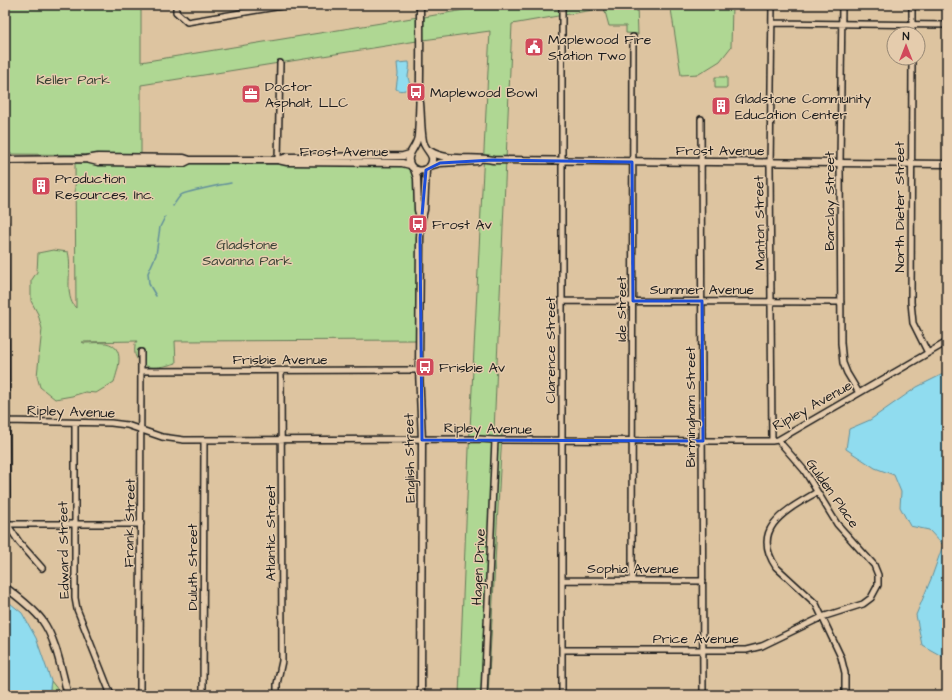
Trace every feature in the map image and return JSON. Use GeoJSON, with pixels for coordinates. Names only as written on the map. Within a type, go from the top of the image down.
{"type":"FeatureCollection","features":[{"type":"Feature","properties":{"kind":"street"},"geometry":{"type":"LineString","coordinates":[[176,5],[176,12],[187,22],[288,5]]}},
{"type":"Feature","properties":{"kind":"street"},"geometry":{"type":"LineString","coordinates":[[420,5],[420,103],[418,142],[412,152],[409,162],[412,167],[418,171],[428,168],[433,159],[423,140],[420,103]]}},
{"type":"Feature","properties":{"kind":"street","name":"Clarence Street"},"geometry":{"type":"LineString","coordinates":[[562,5],[562,695]]}},
{"type":"Feature","properties":{"kind":"street","name":"Manton Street"},"geometry":{"type":"LineString","coordinates":[[772,5],[770,163],[771,302],[775,440]]}},
{"type":"Feature","properties":{"kind":"street","name":"Barclay Street"},"geometry":{"type":"LineString","coordinates":[[842,5],[840,163],[843,363],[859,393]]}},
{"type":"Feature","properties":{"kind":"street"},"geometry":{"type":"LineString","coordinates":[[912,5],[912,24]]}},
{"type":"Feature","properties":{"kind":"street"},"geometry":{"type":"LineString","coordinates":[[772,23],[947,24]]}},
{"type":"Feature","properties":{"kind":"street","name":"Ide Street"},"geometry":{"type":"LineString","coordinates":[[632,37],[632,580]]}},
{"type":"Feature","properties":{"kind":"street"},"geometry":{"type":"LineString","coordinates":[[278,160],[280,63]]}},
{"type":"Feature","properties":{"kind":"street","name":"North Dieter Street"},"geometry":{"type":"LineString","coordinates":[[912,66],[911,302],[913,323],[928,353]]}},
{"type":"Feature","properties":{"kind":"street","name":"Birmingham Street"},"geometry":{"type":"LineString","coordinates":[[701,119],[703,441],[702,695]]}},
{"type":"Feature","properties":{"kind":"street"},"geometry":{"type":"LineString","coordinates":[[412,152],[421,147],[429,150]]}},
{"type":"Feature","properties":{"kind":"street","name":"Frost Avenue"},"geometry":{"type":"LineString","coordinates":[[429,150],[440,156],[485,158],[494,160]]}},
{"type":"Feature","properties":{"kind":"street","name":"Frost Avenue"},"geometry":{"type":"LineString","coordinates":[[278,160],[287,157],[403,156],[412,152]]}},
{"type":"Feature","properties":{"kind":"street","name":"Frost Avenue"},"geometry":{"type":"LineString","coordinates":[[5,160],[86,159],[98,157],[184,158],[190,160],[278,160],[287,162],[402,163],[412,167]]}},
{"type":"Feature","properties":{"kind":"street","name":"Frost Avenue"},"geometry":{"type":"LineString","coordinates":[[428,168],[440,163],[494,160],[947,164]]}},
{"type":"Feature","properties":{"kind":"street","name":"English Street"},"geometry":{"type":"LineString","coordinates":[[412,167],[417,178],[418,210],[421,221]]}},
{"type":"Feature","properties":{"kind":"street","name":"English Street"},"geometry":{"type":"LineString","coordinates":[[421,695],[422,440],[419,370],[420,238],[428,168]]}},
{"type":"Feature","properties":{"kind":"street"},"geometry":{"type":"LineString","coordinates":[[5,223],[6,524],[19,542],[42,568]]}},
{"type":"Feature","properties":{"kind":"street","name":"Summer Avenue"},"geometry":{"type":"LineString","coordinates":[[562,301],[842,302]]}},
{"type":"Feature","properties":{"kind":"street","name":"Ripley Avenue"},"geometry":{"type":"LineString","coordinates":[[6,421],[111,423],[127,425],[162,437],[184,440],[775,440],[947,342]]}},
{"type":"Feature","properties":{"kind":"street","name":"Frank Street"},"geometry":{"type":"LineString","coordinates":[[140,695],[142,430],[141,352]]}},
{"type":"Feature","properties":{"kind":"street","name":"Atlantic Street"},"geometry":{"type":"LineString","coordinates":[[277,695],[282,661],[282,370]]}},
{"type":"Feature","properties":{"kind":"street","name":"Frisbie Avenue"},"geometry":{"type":"LineString","coordinates":[[141,371],[419,370]]}},
{"type":"Feature","properties":{"kind":"street","name":"Edward Street"},"geometry":{"type":"LineString","coordinates":[[74,422],[75,598],[77,608],[110,695]]}},
{"type":"Feature","properties":{"kind":"street","name":"Duluth Street"},"geometry":{"type":"LineString","coordinates":[[203,695],[204,440]]}},
{"type":"Feature","properties":{"kind":"street","name":"Hagen Drive"},"geometry":{"type":"LineString","coordinates":[[484,695],[495,440]]}},
{"type":"Feature","properties":{"kind":"street","name":"Gulden Place"},"geometry":{"type":"LineString","coordinates":[[775,440],[804,470],[836,524],[874,565],[878,580],[874,594],[868,602],[822,616]]}},
{"type":"Feature","properties":{"kind":"street"},"geometry":{"type":"LineString","coordinates":[[817,492],[779,516],[769,532],[768,544],[770,557],[776,567],[816,604],[841,657],[845,673],[845,695]]}},
{"type":"Feature","properties":{"kind":"street"},"geometry":{"type":"LineString","coordinates":[[6,524],[141,524]]}},
{"type":"Feature","properties":{"kind":"street","name":"Sophia Avenue"},"geometry":{"type":"LineString","coordinates":[[562,580],[703,581]]}},
{"type":"Feature","properties":{"kind":"street"},"geometry":{"type":"LineString","coordinates":[[5,587],[30,607],[45,626],[56,648],[68,695]]}},
{"type":"Feature","properties":{"kind":"street","name":"Price Avenue"},"geometry":{"type":"LineString","coordinates":[[562,650],[736,651],[754,648],[822,616]]}},
{"type":"Feature","properties":{"kind":"highlighted area"},"geometry":{"type":"Polygon","coordinates":[[[493,160],[632,162],[633,301],[702,301],[703,441],[422,440],[420,238],[426,170],[440,163],[493,160]]]}},
{"type":"Feature","properties":{"kind":"green space","name":"Keller Park"},"geometry":{"type":"Polygon","coordinates":[[[5,5],[141,5],[141,62],[418,17],[417,41],[141,85],[141,155],[5,154],[5,5]]]}},
{"type":"Feature","properties":{"kind":"green space"},"geometry":{"type":"Polygon","coordinates":[[[492,5],[642,5],[637,6],[638,34],[626,33],[626,26],[609,26],[604,8],[512,24],[494,431],[502,432],[488,695],[459,695],[469,449],[490,31],[423,40],[424,17],[492,5]]]}},
{"type":"Feature","properties":{"kind":"green space"},"geometry":{"type":"Polygon","coordinates":[[[732,5],[731,47],[720,61],[699,74],[681,75],[671,9],[732,5]]]}},
{"type":"Feature","properties":{"kind":"green space"},"geometry":{"type":"Polygon","coordinates":[[[715,77],[727,77],[727,88],[715,88],[715,77]]]}},
{"type":"Feature","properties":{"kind":"green space","name":"Gladstone Savanna Park"},"geometry":{"type":"Polygon","coordinates":[[[75,163],[417,165],[419,340],[175,341],[176,363],[159,367],[148,367],[139,362],[135,353],[135,344],[137,341],[82,342],[106,343],[112,345],[116,349],[119,359],[114,382],[96,393],[85,392],[55,399],[40,387],[37,376],[42,329],[38,314],[31,301],[31,281],[37,272],[38,253],[53,250],[68,252],[70,266],[70,296],[72,303],[76,308],[75,163]]]}},
{"type":"Feature","properties":{"kind":"green space"},"geometry":{"type":"Polygon","coordinates":[[[51,681],[62,695],[49,695],[51,681]]]}},
{"type":"Feature","properties":{"kind":"water"},"geometry":{"type":"Polygon","coordinates":[[[409,62],[408,76],[410,87],[409,89],[398,90],[396,89],[398,74],[397,63],[409,62]]]}},
{"type":"Feature","properties":{"kind":"water"},"geometry":{"type":"Polygon","coordinates":[[[947,372],[947,659],[922,645],[916,615],[943,545],[929,530],[910,526],[900,507],[901,492],[894,475],[875,468],[846,449],[849,429],[870,420],[917,387],[947,372]]]}},
{"type":"Feature","properties":{"kind":"water"},"geometry":{"type":"Polygon","coordinates":[[[5,599],[22,613],[36,638],[51,681],[49,695],[5,695],[5,599]]]}},
{"type":"Feature","properties":{"kind":"waterway"},"geometry":{"type":"LineString","coordinates":[[173,206],[181,195],[205,188],[231,183]]}},
{"type":"Feature","properties":{"kind":"waterway"},"geometry":{"type":"LineString","coordinates":[[156,296],[149,284],[148,273],[156,255],[160,227],[165,217]]}},
{"type":"Feature","properties":{"kind":"place","name":"Maplewood Fire Station Two"},"geometry":{"type":"Point","coordinates":[534,47]}},
{"type":"Feature","properties":{"kind":"place","name":"Maplewood Bowl"},"geometry":{"type":"Point","coordinates":[416,92]}},
{"type":"Feature","properties":{"kind":"place","name":"Doctor Asphalt, LLC"},"geometry":{"type":"Point","coordinates":[251,94]}},
{"type":"Feature","properties":{"kind":"place","name":"Gladstone Community Education Center"},"geometry":{"type":"Point","coordinates":[721,106]}},
{"type":"Feature","properties":{"kind":"place","name":"Production Resources, Inc."},"geometry":{"type":"Point","coordinates":[41,186]}},
{"type":"Feature","properties":{"kind":"place","name":"Frost Av"},"geometry":{"type":"Point","coordinates":[418,224]}},
{"type":"Feature","properties":{"kind":"place","name":"Frisbie Av"},"geometry":{"type":"Point","coordinates":[425,367]}}]}
